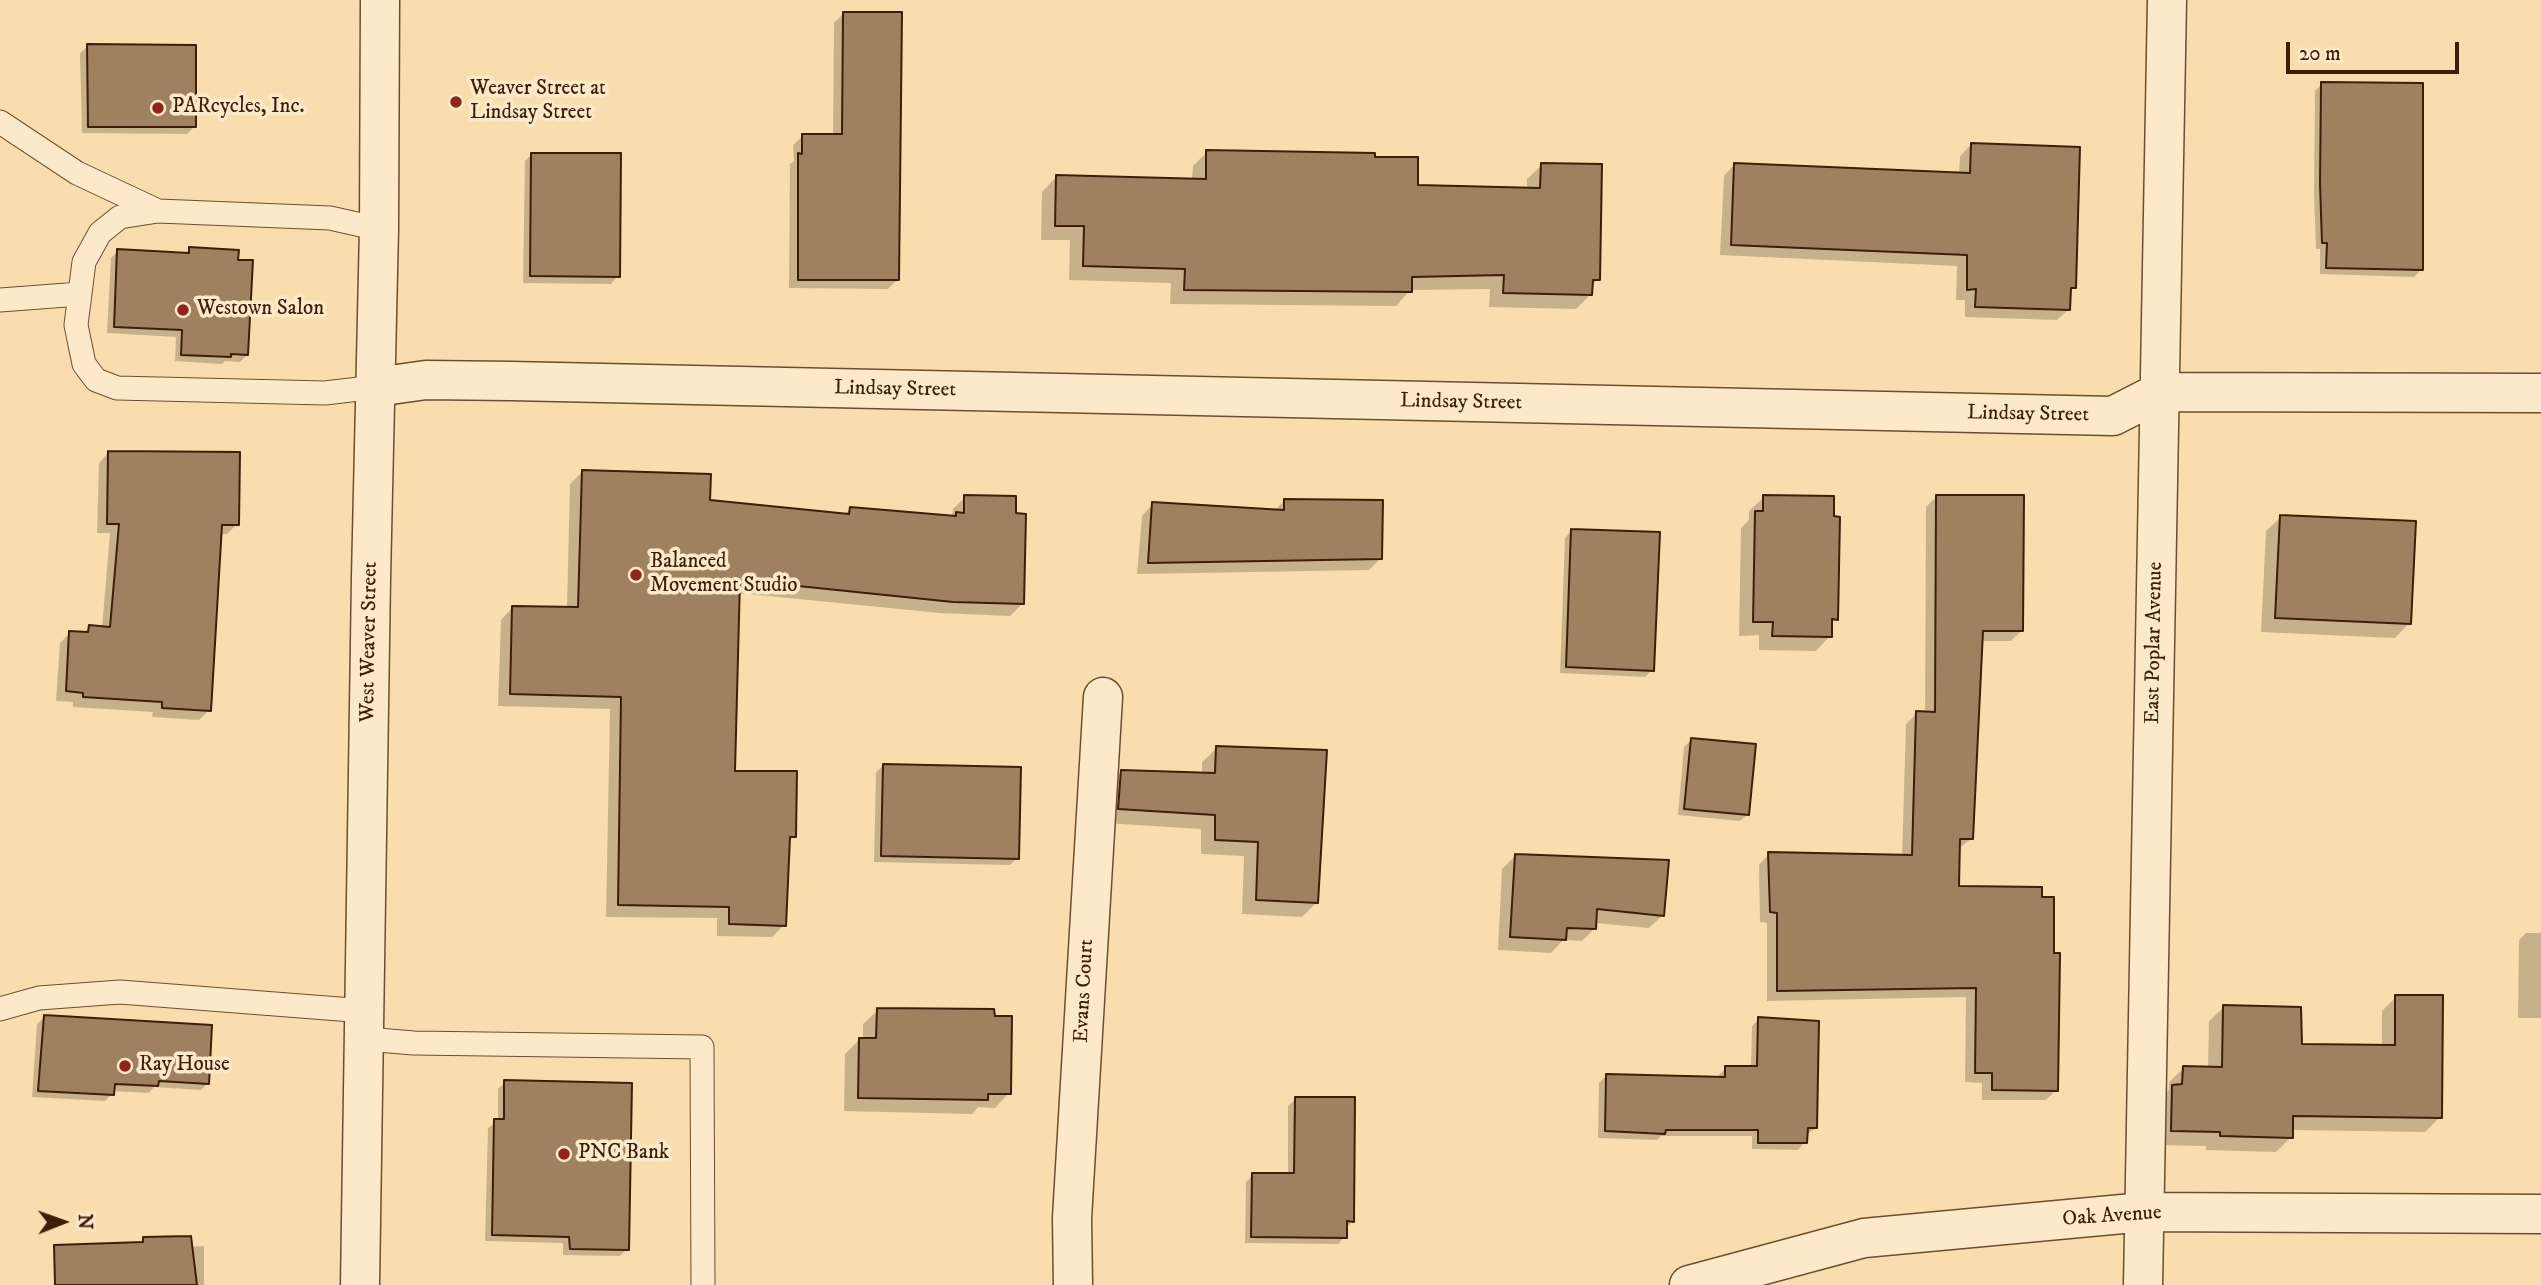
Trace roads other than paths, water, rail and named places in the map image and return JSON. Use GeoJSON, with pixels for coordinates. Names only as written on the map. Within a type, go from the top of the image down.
{"type":"FeatureCollection","features":[{"type":"Feature","properties":{"kind":"street","name":"West Weaver Street"},"geometry":{"type":"LineString","coordinates":[[360,1285],[379,229],[380,0]]}},
{"type":"Feature","properties":{"kind":"street","name":"East Poplar Avenue"},"geometry":{"type":"LineString","coordinates":[[2143,1285],[2167,0]]}},
{"type":"Feature","properties":{"kind":"street","name":"Lindsay Street"},"geometry":{"type":"LineString","coordinates":[[376,387],[426,380],[511,381],[2113,416],[2160,392],[2541,393]]}},
{"type":"Feature","properties":{"kind":"street","name":"Evans Court"},"geometry":{"type":"LineString","coordinates":[[1073,1285],[1072,1218],[1103,696]]}},
{"type":"Feature","properties":{"kind":"street","name":"Oak Avenue"},"geometry":{"type":"LineString","coordinates":[[1689,1285],[1864,1238],[2144,1212],[2541,1214]]}},
{"type":"Feature","properties":{"kind":"lane"},"geometry":{"type":"LineString","coordinates":[[0,122],[77,173],[158,211]]}},
{"type":"Feature","properties":{"kind":"lane"},"geometry":{"type":"LineString","coordinates":[[376,387],[325,393],[117,388],[96,380],[84,364],[76,325],[84,262],[100,233],[120,217],[158,211],[330,218],[379,229]]}},
{"type":"Feature","properties":{"kind":"lane"},"geometry":{"type":"LineString","coordinates":[[0,300],[80,295]]}},
{"type":"Feature","properties":{"kind":"lane"},"geometry":{"type":"LineString","coordinates":[[0,1009],[39,998],[120,992],[365,1025],[414,1043],[702,1047],[703,1285]]}},
{"type":"Feature","properties":{"kind":"place","name":"Weaver Street at Lindsay Street"},"geometry":{"type":"Point","coordinates":[456,102]}},
{"type":"Feature","properties":{"kind":"place","name":"PARcycles, Inc."},"geometry":{"type":"Point","coordinates":[158,108]}},
{"type":"Feature","properties":{"kind":"place","name":"Westown Salon"},"geometry":{"type":"Point","coordinates":[183,310]}},
{"type":"Feature","properties":{"kind":"place","name":"Balanced Movement Studio"},"geometry":{"type":"Point","coordinates":[636,575]}},
{"type":"Feature","properties":{"kind":"place","name":"Ray House"},"geometry":{"type":"Point","coordinates":[125,1066]}},
{"type":"Feature","properties":{"kind":"place","name":"PNC Bank"},"geometry":{"type":"Point","coordinates":[564,1154]}}]}
